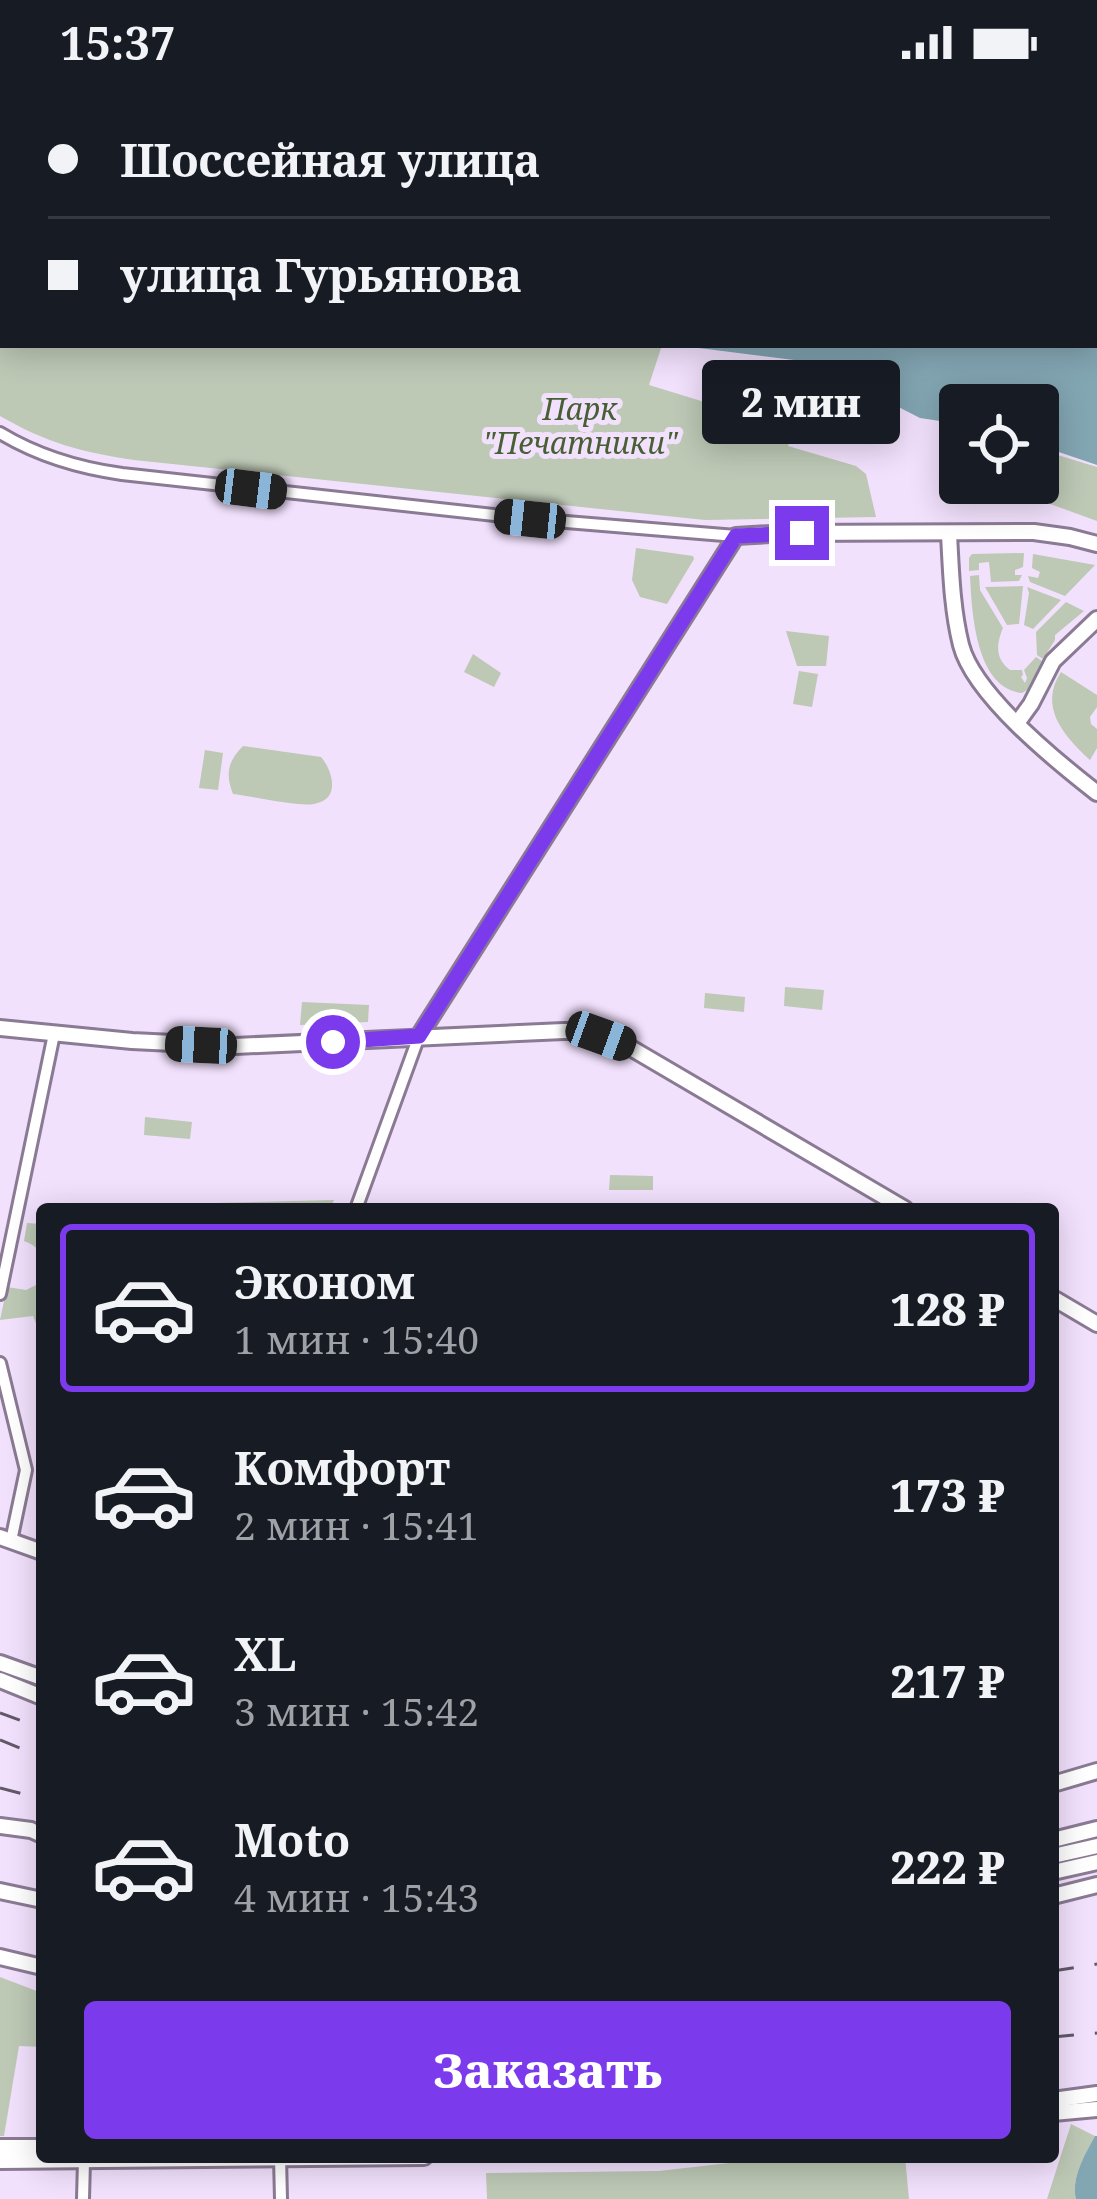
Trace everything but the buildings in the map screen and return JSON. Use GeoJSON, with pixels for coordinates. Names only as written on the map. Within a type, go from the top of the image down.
{"type":"FeatureCollection","features":[{"type":"Feature","properties":{"kind":"main road"},"geometry":{"type":"LineString","coordinates":[[419,1036],[736,536],[1034,532],[1097,544]]}},
{"type":"Feature","properties":{"kind":"main road"},"geometry":{"type":"LineString","coordinates":[[949,534],[962,649],[981,686],[1059,763],[1097,793]]}},
{"type":"Feature","properties":{"kind":"main road"},"geometry":{"type":"LineString","coordinates":[[1018,722],[1053,661],[1097,619]]}},
{"type":"Feature","properties":{"kind":"main road"},"geometry":{"type":"LineString","coordinates":[[0,1028],[235,1046],[564,1031],[601,1036],[624,1044],[894,1203]]}},
{"type":"Feature","properties":{"kind":"main road"},"geometry":{"type":"LineString","coordinates":[[1059,1302],[1097,1324]]}},
{"type":"Feature","properties":{"kind":"main road"},"geometry":{"type":"LineString","coordinates":[[6,1539],[36,1550]]}},
{"type":"Feature","properties":{"kind":"main road"},"geometry":{"type":"LineString","coordinates":[[0,1663],[36,1676]]}},
{"type":"Feature","properties":{"kind":"main road"},"geometry":{"type":"LineString","coordinates":[[0,1681],[36,1694]]}},
{"type":"Feature","properties":{"kind":"main road"},"geometry":{"type":"LineString","coordinates":[[1059,1782],[1097,1771]]}},
{"type":"Feature","properties":{"kind":"main road"},"geometry":{"type":"LineString","coordinates":[[0,1826],[36,1833]]}},
{"type":"Feature","properties":{"kind":"main road"},"geometry":{"type":"LineString","coordinates":[[1059,1838],[1097,1829]]}},
{"type":"Feature","properties":{"kind":"main road"},"geometry":{"type":"LineString","coordinates":[[1059,1855],[1097,1846]]}},
{"type":"Feature","properties":{"kind":"main road"},"geometry":{"type":"LineString","coordinates":[[1059,1871],[1097,1862]]}},
{"type":"Feature","properties":{"kind":"main road"},"geometry":{"type":"LineString","coordinates":[[1059,1894],[1097,1885]]}},
{"type":"Feature","properties":{"kind":"main road"},"geometry":{"type":"LineString","coordinates":[[0,1892],[36,1899]]}},
{"type":"Feature","properties":{"kind":"main road"},"geometry":{"type":"LineString","coordinates":[[0,1957],[36,1966]]}},
{"type":"Feature","properties":{"kind":"main road"},"geometry":{"type":"LineString","coordinates":[[1059,2099],[1097,2095]]}},
{"type":"Feature","properties":{"kind":"main road"},"geometry":{"type":"LineString","coordinates":[[1059,2112],[1097,2109]]}},
{"type":"Feature","properties":{"kind":"main road"},"geometry":{"type":"LineString","coordinates":[[0,2147],[36,2147]]}},
{"type":"Feature","properties":{"kind":"main road"},"geometry":{"type":"LineString","coordinates":[[0,2161],[36,2160]]}},
{"type":"Feature","properties":{"kind":"street"},"geometry":{"type":"LineString","coordinates":[[0,434],[82,468],[122,474],[536,520],[736,536]]}},
{"type":"Feature","properties":{"kind":"street"},"geometry":{"type":"LineString","coordinates":[[0,1294],[54,1034]]}},
{"type":"Feature","properties":{"kind":"street"},"geometry":{"type":"LineString","coordinates":[[358,1203],[419,1036]]}},
{"type":"Feature","properties":{"kind":"street"},"geometry":{"type":"LineString","coordinates":[[0,1363],[26,1470],[6,1539]]}},
{"type":"Feature","properties":{"kind":"street"},"geometry":{"type":"LineString","coordinates":[[83,2199],[84,2163]]}},
{"type":"Feature","properties":{"kind":"street"},"geometry":{"type":"LineString","coordinates":[[280,2163],[281,2199]]}},
{"type":"Feature","properties":{"kind":"green space","name":"Парк \"Печатники\""},"geometry":{"type":"Polygon","coordinates":[[[0,348],[661,348],[649,385],[793,429],[788,446],[856,466],[866,474],[876,517],[705,520],[134,460],[49,440],[0,416],[0,348]]]}},
{"type":"Feature","properties":{"kind":"green space"},"geometry":{"type":"Polygon","coordinates":[[[1059,455],[1097,467],[1097,521],[1050,504],[1059,504],[1059,455]]]}},
{"type":"Feature","properties":{"kind":"green space"},"geometry":{"type":"Polygon","coordinates":[[[636,548],[693,556],[667,604],[640,597],[632,580],[636,548]]]}},
{"type":"Feature","properties":{"kind":"green space"},"geometry":{"type":"Polygon","coordinates":[[[1024,553],[1023,567],[1015,570],[1015,575],[1022,575],[1019,581],[991,582],[989,562],[969,571],[972,554],[1024,553]]]}},
{"type":"Feature","properties":{"kind":"green space"},"geometry":{"type":"Polygon","coordinates":[[[1033,554],[1095,565],[1065,596],[1030,582],[1028,576],[1038,578],[1040,572],[1032,568],[1033,554]]]}},
{"type":"Feature","properties":{"kind":"green space"},"geometry":{"type":"Polygon","coordinates":[[[979,575],[980,590],[1003,628],[998,645],[1002,661],[1010,670],[1022,670],[1025,683],[1024,670],[1036,657],[1042,661],[1029,689],[1022,693],[1006,688],[985,663],[972,608],[970,576],[979,575]]]}},
{"type":"Feature","properties":{"kind":"green space"},"geometry":{"type":"Polygon","coordinates":[[[1023,586],[1019,624],[1007,625],[985,587],[1023,586]]]}},
{"type":"Feature","properties":{"kind":"green space"},"geometry":{"type":"Polygon","coordinates":[[[1027,587],[1061,600],[1033,629],[1024,625],[1027,587]]]}},
{"type":"Feature","properties":{"kind":"green space"},"geometry":{"type":"Polygon","coordinates":[[[1066,602],[1084,611],[1055,635],[1043,659],[1037,655],[1036,632],[1066,602]]]}},
{"type":"Feature","properties":{"kind":"green space"},"geometry":{"type":"Polygon","coordinates":[[[786,631],[829,636],[826,666],[797,666],[786,631]]]}},
{"type":"Feature","properties":{"kind":"green space"},"geometry":{"type":"Polygon","coordinates":[[[473,654],[501,673],[494,687],[464,672],[473,654]]]}},
{"type":"Feature","properties":{"kind":"green space"},"geometry":{"type":"Polygon","coordinates":[[[799,671],[818,674],[812,707],[793,704],[799,671]]]}},
{"type":"Feature","properties":{"kind":"green space"},"geometry":{"type":"Polygon","coordinates":[[[1061,672],[1097,695],[1097,707],[1090,717],[1097,729],[1097,748],[1090,760],[1063,731],[1053,709],[1061,672]]]}},
{"type":"Feature","properties":{"kind":"green space"},"geometry":{"type":"Polygon","coordinates":[[[243,746],[321,757],[331,777],[328,797],[307,805],[233,794],[229,768],[243,746]]]}},
{"type":"Feature","properties":{"kind":"green space"},"geometry":{"type":"Polygon","coordinates":[[[205,750],[223,753],[218,790],[199,788],[205,750]]]}},
{"type":"Feature","properties":{"kind":"green space"},"geometry":{"type":"Polygon","coordinates":[[[785,987],[824,990],[822,1010],[784,1006],[785,987]]]}},
{"type":"Feature","properties":{"kind":"green space"},"geometry":{"type":"Polygon","coordinates":[[[705,993],[745,997],[744,1012],[704,1008],[705,993]]]}},
{"type":"Feature","properties":{"kind":"green space"},"geometry":{"type":"Polygon","coordinates":[[[302,1002],[369,1005],[368,1022],[300,1025],[302,1002]]]}},
{"type":"Feature","properties":{"kind":"green space"},"geometry":{"type":"Polygon","coordinates":[[[145,1117],[192,1122],[190,1139],[144,1135],[145,1117]]]}},
{"type":"Feature","properties":{"kind":"green space"},"geometry":{"type":"Polygon","coordinates":[[[610,1175],[653,1176],[653,1190],[609,1190],[610,1175]]]}},
{"type":"Feature","properties":{"kind":"green space"},"geometry":{"type":"Polygon","coordinates":[[[334,1200],[333,1203],[212,1203],[334,1200]]]}},
{"type":"Feature","properties":{"kind":"green space"},"geometry":{"type":"Polygon","coordinates":[[[27,1223],[36,1224],[36,1248],[24,1241],[27,1223]]]}},
{"type":"Feature","properties":{"kind":"green space"},"geometry":{"type":"Polygon","coordinates":[[[36,1285],[36,1323],[33,1316],[0,1320],[7,1287],[26,1290],[36,1285]]]}},
{"type":"Feature","properties":{"kind":"green space"},"geometry":{"type":"Polygon","coordinates":[[[0,1977],[36,1991],[36,2047],[19,2046],[4,2136],[0,2136],[0,1977]]]}},
{"type":"Feature","properties":{"kind":"green space"},"geometry":{"type":"Polygon","coordinates":[[[1071,2124],[1095,2136],[1077,2175],[1076,2199],[1047,2199],[1071,2124]]]}},
{"type":"Feature","properties":{"kind":"green space"},"geometry":{"type":"Polygon","coordinates":[[[729,2163],[906,2163],[909,2199],[487,2199],[486,2173],[659,2171],[729,2163]]]}},
{"type":"Feature","properties":{"kind":"water"},"geometry":{"type":"Polygon","coordinates":[[[699,348],[1097,348],[1097,465],[1059,452],[1059,384],[939,384],[939,421],[920,418],[810,362],[699,348]]]}},
{"type":"Feature","properties":{"kind":"water"},"geometry":{"type":"Polygon","coordinates":[[[1095,2136],[1097,2199],[1076,2199],[1077,2174],[1095,2136]]]}},
{"type":"Feature","properties":{"kind":"railway"},"geometry":{"type":"LineString","coordinates":[[0,1713],[36,1726]]}},
{"type":"Feature","properties":{"kind":"railway"},"geometry":{"type":"LineString","coordinates":[[0,1740],[36,1755]]}},
{"type":"Feature","properties":{"kind":"railway"},"geometry":{"type":"LineString","coordinates":[[0,1788],[36,1797]]}},
{"type":"Feature","properties":{"kind":"railway"},"geometry":{"type":"LineString","coordinates":[[1059,1970],[1097,1964]]}},
{"type":"Feature","properties":{"kind":"railway"},"geometry":{"type":"LineString","coordinates":[[1059,2036],[1097,2033]]}},
{"type":"Feature","properties":{"kind":"route"},"geometry":{"type":"LineString","coordinates":[[333,1042],[419,1036],[736,536],[802,533]]}}]}
